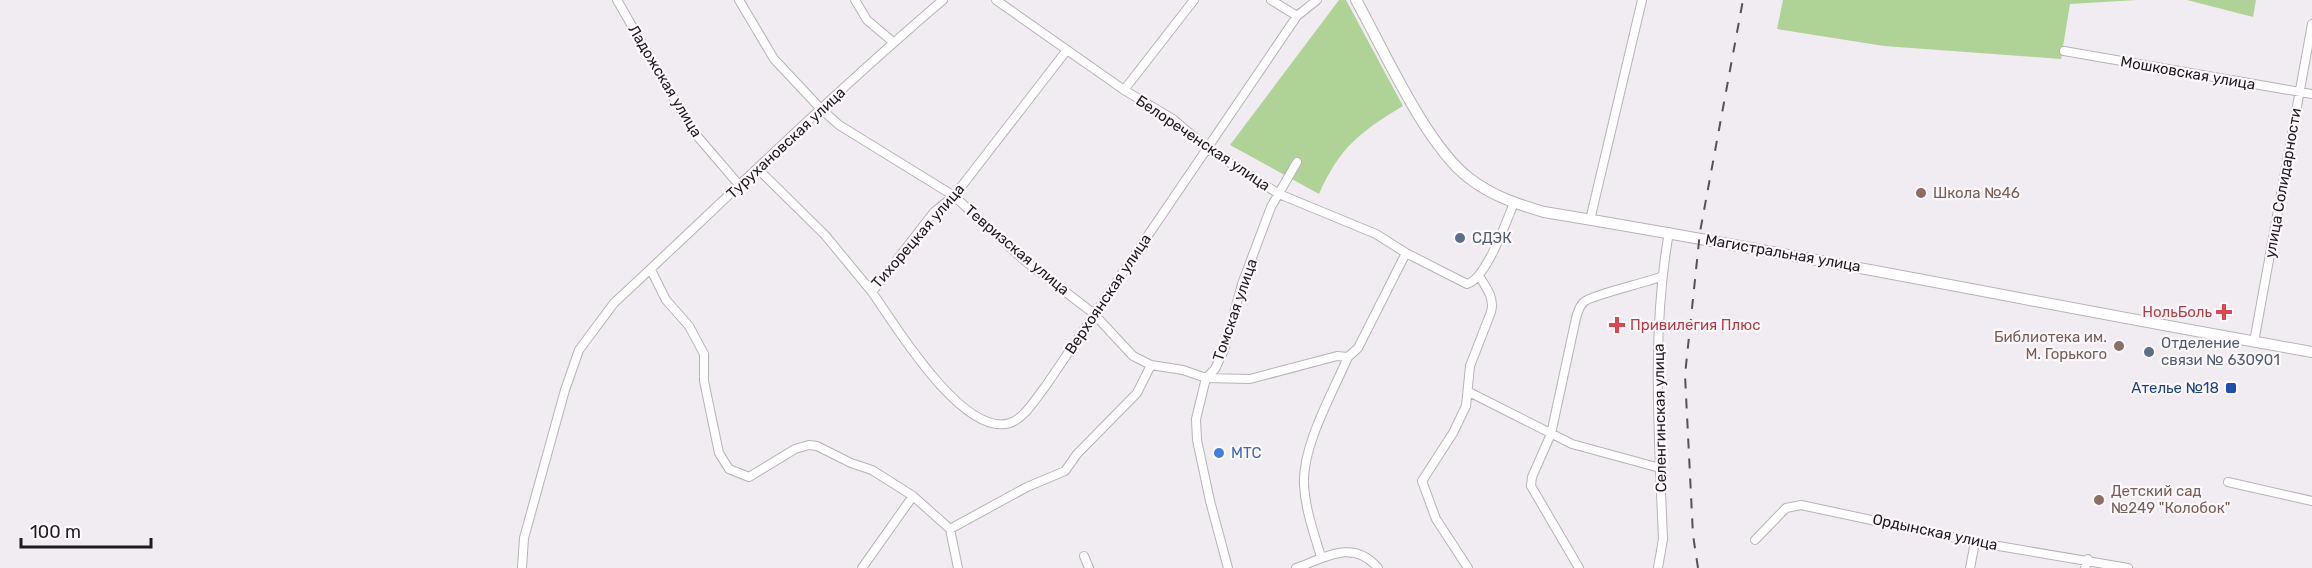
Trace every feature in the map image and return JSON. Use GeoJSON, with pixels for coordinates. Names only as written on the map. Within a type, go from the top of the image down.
{"type":"FeatureCollection","features":[{"type":"Feature","properties":{"kind":"main road","name":"Магистральная улица"},"geometry":{"type":"LineString","coordinates":[[1356,0],[1420,116],[1445,154],[1477,184],[1514,203],[1544,212],[1669,232],[2312,352]]}},
{"type":"Feature","properties":{"kind":"street","name":"Ладожская улица"},"geometry":{"type":"LineString","coordinates":[[616,0],[692,130],[740,186]]}},
{"type":"Feature","properties":{"kind":"street","name":"Тевризская улица"},"geometry":{"type":"LineString","coordinates":[[739,0],[774,60],[821,110],[839,124],[954,196],[1024,260],[1093,313],[1133,356],[1151,365],[1206,378],[1250,379],[1337,356],[1348,357]]}},
{"type":"Feature","properties":{"kind":"street"},"geometry":{"type":"LineString","coordinates":[[855,0],[867,20],[893,42]]}},
{"type":"Feature","properties":{"kind":"street","name":"Турухановская улица"},"geometry":{"type":"LineString","coordinates":[[522,568],[526,527],[556,417],[579,350],[595,326],[631,288],[893,42],[943,0]]}},
{"type":"Feature","properties":{"kind":"street","name":"Белореченская улица"},"geometry":{"type":"LineString","coordinates":[[996,0],[1124,90],[1173,119],[1208,149],[1280,194],[1376,234],[1406,253],[1467,284],[1479,276]]}},
{"type":"Feature","properties":{"kind":"street"},"geometry":{"type":"LineString","coordinates":[[1124,90],[1194,0]]}},
{"type":"Feature","properties":{"kind":"street"},"geometry":{"type":"LineString","coordinates":[[1271,0],[1297,16]]}},
{"type":"Feature","properties":{"kind":"street","name":"Верхоянская улица"},"geometry":{"type":"LineString","coordinates":[[872,292],[918,358],[960,407],[997,424],[1009,423],[1026,411],[1208,149],[1297,16],[1317,0]]}},
{"type":"Feature","properties":{"kind":"street"},"geometry":{"type":"LineString","coordinates":[[1590,220],[1642,0]]}},
{"type":"Feature","properties":{"kind":"street","name":"улица Солидарности"},"geometry":{"type":"LineString","coordinates":[[2254,342],[2312,24]]}},
{"type":"Feature","properties":{"kind":"street","name":"Тихорецкая улица"},"geometry":{"type":"LineString","coordinates":[[758,169],[825,235],[872,292],[934,212],[954,196],[1067,50]]}},
{"type":"Feature","properties":{"kind":"street","name":"Мошковская улица"},"geometry":{"type":"LineString","coordinates":[[2064,51],[2312,94]]}},
{"type":"Feature","properties":{"kind":"street","name":"Томская улица"},"geometry":{"type":"LineString","coordinates":[[1228,568],[1197,440],[1196,419],[1206,378],[1215,369],[1224,350],[1242,284],[1271,207],[1298,162]]}},
{"type":"Feature","properties":{"kind":"street"},"geometry":{"type":"LineString","coordinates":[[1468,568],[1436,519],[1422,481],[1453,433],[1466,406],[1470,366],[1494,305],[1479,276],[1514,203]]}},
{"type":"Feature","properties":{"kind":"street","name":"Селенгинская улица"},"geometry":{"type":"LineString","coordinates":[[1658,568],[1663,539],[1658,342],[1660,278],[1669,232]]}},
{"type":"Feature","properties":{"kind":"street"},"geometry":{"type":"LineString","coordinates":[[1321,557],[1307,507],[1304,483],[1306,459],[1348,357],[1358,348],[1406,253]]}},
{"type":"Feature","properties":{"kind":"street"},"geometry":{"type":"LineString","coordinates":[[651,270],[666,300],[689,326],[704,354],[704,381],[719,453],[729,469],[749,477],[795,449],[817,446],[851,463],[872,470],[913,496],[950,530],[958,568]]}},
{"type":"Feature","properties":{"kind":"street"},"geometry":{"type":"LineString","coordinates":[[1579,568],[1531,486],[1532,477],[1551,434],[1579,308],[1593,296],[1613,293],[1660,278]]}},
{"type":"Feature","properties":{"kind":"street"},"geometry":{"type":"LineString","coordinates":[[950,530],[1027,487],[1065,471],[1137,393],[1151,365]]}},
{"type":"Feature","properties":{"kind":"street"},"geometry":{"type":"LineString","coordinates":[[1468,392],[1572,444],[1660,468]]}},
{"type":"Feature","properties":{"kind":"street"},"geometry":{"type":"LineString","coordinates":[[2228,482],[2312,501]]}},
{"type":"Feature","properties":{"kind":"street"},"geometry":{"type":"LineString","coordinates":[[862,568],[913,496]]}},
{"type":"Feature","properties":{"kind":"street","name":"Ордынская улица"},"geometry":{"type":"LineString","coordinates":[[1755,540],[1786,508],[1802,505],[2086,564],[2128,568]]}},
{"type":"Feature","properties":{"kind":"street"},"geometry":{"type":"LineString","coordinates":[[1970,568],[1975,542]]}},
{"type":"Feature","properties":{"kind":"street"},"geometry":{"type":"LineString","coordinates":[[1296,568],[1339,551],[1367,557],[1377,567]]}},
{"type":"Feature","properties":{"kind":"street"},"geometry":{"type":"LineString","coordinates":[[1084,556],[1089,568]]}},
{"type":"Feature","properties":{"kind":"green space"},"geometry":{"type":"Polygon","coordinates":[[[1339,0],[1346,0],[1403,106],[1363,133],[1343,152],[1319,194],[1230,145],[1339,0]]]}},
{"type":"Feature","properties":{"kind":"green space"},"geometry":{"type":"Polygon","coordinates":[[[1783,0],[2137,0],[2070,4],[2061,59],[1884,46],[1777,29],[1783,0]]]}},
{"type":"Feature","properties":{"kind":"green space"},"geometry":{"type":"Polygon","coordinates":[[[2187,0],[2256,0],[2253,17],[2187,0]]]}},
{"type":"Feature","properties":{"kind":"railway"},"geometry":{"type":"LineString","coordinates":[[1698,568],[1693,535],[1685,375],[1700,232],[1743,0]]}},
{"type":"Feature","properties":{"kind":"place","name":"Школа №46"},"geometry":{"type":"Point","coordinates":[1921,193]}},
{"type":"Feature","properties":{"kind":"place","name":"СДЭК"},"geometry":{"type":"Point","coordinates":[1460,238]}},
{"type":"Feature","properties":{"kind":"place","name":"НольБоль"},"geometry":{"type":"Point","coordinates":[2224,312]}},
{"type":"Feature","properties":{"kind":"place","name":"Привилегия Плюс"},"geometry":{"type":"Point","coordinates":[1617,325]}},
{"type":"Feature","properties":{"kind":"place","name":"Библиотека им. М. Горького"},"geometry":{"type":"Point","coordinates":[2119,346]}},
{"type":"Feature","properties":{"kind":"place","name":"Отделение связи № 630901"},"geometry":{"type":"Point","coordinates":[2149,352]}},
{"type":"Feature","properties":{"kind":"place","name":"Ателье №18"},"geometry":{"type":"Point","coordinates":[2231,388]}},
{"type":"Feature","properties":{"kind":"place","name":"МТС"},"geometry":{"type":"Point","coordinates":[1219,453]}},
{"type":"Feature","properties":{"kind":"place","name":"Детский сад №249 \"Колобок\""},"geometry":{"type":"Point","coordinates":[2099,500]}}]}
